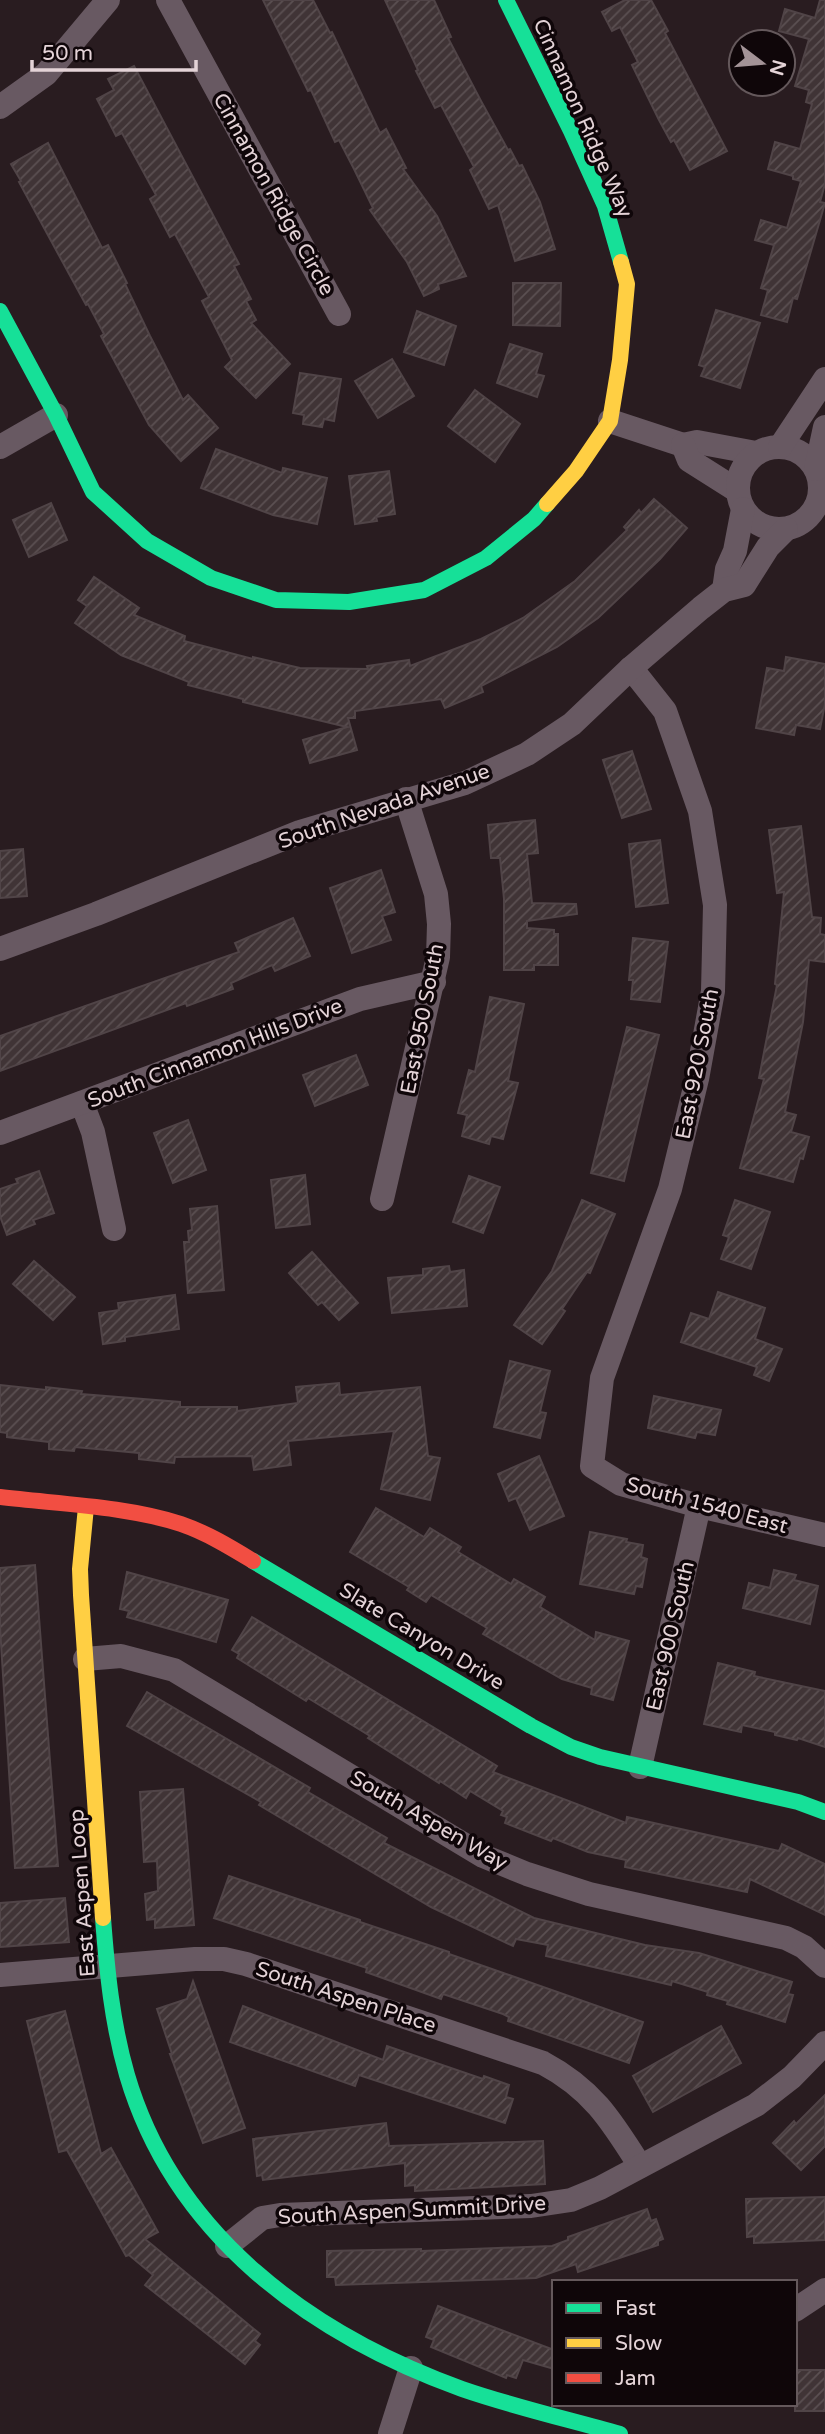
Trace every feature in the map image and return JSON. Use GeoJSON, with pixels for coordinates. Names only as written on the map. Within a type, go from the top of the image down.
{"type":"FeatureCollection","features":[{"type":"Feature","properties":{"kind":"street"},"geometry":{"type":"LineString","coordinates":[[0,107],[46,74],[108,0]]}},
{"type":"Feature","properties":{"kind":"street","name":"Cinnamon Ridge Circle"},"geometry":{"type":"LineString","coordinates":[[169,0],[340,314]]}},
{"type":"Feature","properties":{"kind":"street","name":"Cinnamon Ridge Way"},"geometry":{"type":"LineString","coordinates":[[506,0],[605,206],[626,284],[620,360],[610,421]]}},
{"type":"Feature","properties":{"kind":"street"},"geometry":{"type":"LineString","coordinates":[[0,311],[56,415],[93,492],[147,541],[211,578],[276,600],[349,602],[424,590],[486,558],[534,519],[576,471],[610,421],[683,445],[697,442],[757,453]]}},
{"type":"Feature","properties":{"kind":"street"},"geometry":{"type":"LineString","coordinates":[[780,447],[825,379]]}},
{"type":"Feature","properties":{"kind":"street"},"geometry":{"type":"LineString","coordinates":[[0,447],[56,415]]}},
{"type":"Feature","properties":{"kind":"street"},"geometry":{"type":"LineString","coordinates":[[792,527],[809,517],[817,506],[825,426]]}},
{"type":"Feature","properties":{"kind":"street"},"geometry":{"type":"LineString","coordinates":[[683,445],[689,460],[740,500],[751,519],[761,526],[774,530],[825,526]]}},
{"type":"Feature","properties":{"kind":"street"},"geometry":{"type":"LineString","coordinates":[[724,590],[727,569],[735,551],[742,470],[757,453],[780,447],[801,453],[820,477]]}},
{"type":"Feature","properties":{"kind":"street","name":"South Nevada Avenue"},"geometry":{"type":"LineString","coordinates":[[0,949],[96,914],[300,832],[465,783],[527,754],[572,724],[631,668],[724,590],[744,584],[768,547],[792,527]]}},
{"type":"Feature","properties":{"kind":"street","name":"East 920 South"},"geometry":{"type":"LineString","coordinates":[[592,1466],[602,1378],[670,1189],[697,1079],[713,991],[715,905],[701,811],[665,710],[631,668]]}},
{"type":"Feature","properties":{"kind":"street","name":"East 950 South"},"geometry":{"type":"LineString","coordinates":[[382,1199],[438,957],[436,894],[406,799]]}},
{"type":"Feature","properties":{"kind":"street","name":"South Cinnamon Hills Drive"},"geometry":{"type":"LineString","coordinates":[[0,1133],[360,999],[434,982]]}},
{"type":"Feature","properties":{"kind":"street"},"geometry":{"type":"LineString","coordinates":[[82,1103],[93,1132],[114,1228]]}},
{"type":"Feature","properties":{"kind":"street","name":"South 1540 East"},"geometry":{"type":"LineString","coordinates":[[592,1466],[621,1484],[699,1506],[825,1535]]}},
{"type":"Feature","properties":{"kind":"street","name":"Slate Canyon Drive"},"geometry":{"type":"LineString","coordinates":[[0,1497],[135,1513],[181,1524],[213,1538],[571,1747],[640,1767],[799,1802],[825,1812]]}},
{"type":"Feature","properties":{"kind":"street","name":"East 900 South"},"geometry":{"type":"LineString","coordinates":[[640,1767],[699,1506]]}},
{"type":"Feature","properties":{"kind":"street","name":"East Aspen Loop"},"geometry":{"type":"LineString","coordinates":[[86,1507],[80,1569],[107,1967],[118,2039],[129,2080],[155,2147],[184,2194],[213,2233],[269,2285],[290,2300],[411,2368],[495,2399],[620,2434]]}},
{"type":"Feature","properties":{"kind":"street","name":"South Aspen Way"},"geometry":{"type":"LineString","coordinates":[[86,1659],[121,1657],[174,1670],[494,1861],[589,1894],[786,1938],[803,1947],[825,1966]]}},
{"type":"Feature","properties":{"kind":"street","name":"South Aspen Place"},"geometry":{"type":"LineString","coordinates":[[0,1975],[195,1959],[224,1959],[246,1964],[543,2063],[581,2086],[619,2132],[640,2166]]}},
{"type":"Feature","properties":{"kind":"street","name":"South Aspen Summit Drive"},"geometry":{"type":"LineString","coordinates":[[227,2246],[262,2218],[280,2215],[553,2204],[591,2192],[756,2105],[792,2077],[825,2043]]}},
{"type":"Feature","properties":{"kind":"street"},"geometry":{"type":"LineString","coordinates":[[797,2309],[825,2290]]}},
{"type":"Feature","properties":{"kind":"street"},"geometry":{"type":"LineString","coordinates":[[390,2434],[411,2368]]}},
{"type":"Feature","properties":{"kind":"building"},"geometry":{"type":"Polygon","coordinates":[[[263,0],[313,0],[330,33],[332,32],[380,133],[386,129],[406,168],[403,169],[437,216],[466,276],[438,284],[439,289],[424,296],[407,262],[370,210],[373,208],[354,169],[339,140],[335,142],[311,90],[308,91],[263,0]]]}},
{"type":"Feature","properties":{"kind":"building"},"geometry":{"type":"Polygon","coordinates":[[[385,0],[434,0],[451,37],[448,38],[481,101],[508,150],[510,149],[519,166],[522,165],[540,202],[555,249],[515,261],[498,205],[489,209],[470,170],[474,167],[441,105],[435,108],[385,0]]]}},
{"type":"Feature","properties":{"kind":"building"},"geometry":{"type":"Polygon","coordinates":[[[625,0],[651,0],[668,31],[665,33],[727,151],[690,170],[674,140],[671,142],[632,65],[638,62],[620,27],[612,31],[602,12],[625,0]]]}},
{"type":"Feature","properties":{"kind":"building"},"geometry":{"type":"Polygon","coordinates":[[[820,0],[825,0],[825,184],[820,202],[825,203],[797,299],[793,298],[787,322],[761,315],[768,290],[761,288],[774,245],[755,240],[761,220],[787,228],[801,181],[768,169],[775,142],[800,149],[812,104],[806,102],[809,90],[797,87],[809,39],[797,36],[797,28],[780,28],[785,9],[815,18],[820,0]]]}},
{"type":"Feature","properties":{"kind":"building"},"geometry":{"type":"Polygon","coordinates":[[[134,66],[239,264],[234,266],[251,299],[246,301],[256,320],[251,323],[290,364],[256,398],[225,367],[232,360],[202,301],[209,297],[175,234],[170,237],[150,199],[156,195],[122,133],[116,136],[97,99],[114,90],[108,79],[134,66]]]}},
{"type":"Feature","properties":{"kind":"building"},"geometry":{"type":"Polygon","coordinates":[[[48,143],[102,248],[108,245],[183,400],[188,395],[218,428],[181,461],[149,425],[101,336],[104,334],[11,164],[48,143]]]}},
{"type":"Feature","properties":{"kind":"building"},"geometry":{"type":"Polygon","coordinates":[[[513,283],[561,283],[560,326],[513,325],[513,283]]]}},
{"type":"Feature","properties":{"kind":"building"},"geometry":{"type":"Polygon","coordinates":[[[716,310],[760,323],[740,388],[701,376],[705,367],[699,365],[716,310]]]}},
{"type":"Feature","properties":{"kind":"building"},"geometry":{"type":"Polygon","coordinates":[[[417,311],[456,326],[444,365],[404,352],[417,311]]]}},
{"type":"Feature","properties":{"kind":"building"},"geometry":{"type":"Polygon","coordinates":[[[510,344],[542,354],[536,374],[544,376],[537,397],[497,383],[510,344]]]}},
{"type":"Feature","properties":{"kind":"building"},"geometry":{"type":"Polygon","coordinates":[[[392,359],[414,396],[378,418],[355,381],[392,359]]]}},
{"type":"Feature","properties":{"kind":"building"},"geometry":{"type":"Polygon","coordinates":[[[300,373],[341,379],[334,421],[324,419],[322,427],[303,424],[304,415],[293,413],[300,373]]]}},
{"type":"Feature","properties":{"kind":"building"},"geometry":{"type":"Polygon","coordinates":[[[475,390],[520,424],[495,462],[448,426],[475,390]]]}},
{"type":"Feature","properties":{"kind":"building"},"geometry":{"type":"Polygon","coordinates":[[[216,449],[282,473],[283,468],[327,478],[317,524],[273,515],[201,488],[216,449]]]}},
{"type":"Feature","properties":{"kind":"building"},"geometry":{"type":"Polygon","coordinates":[[[389,471],[395,514],[376,517],[377,521],[355,524],[349,476],[389,471]]]}},
{"type":"Feature","properties":{"kind":"building"},"geometry":{"type":"Polygon","coordinates":[[[654,499],[687,528],[660,559],[598,618],[557,647],[481,686],[483,692],[445,708],[441,699],[355,711],[355,718],[348,718],[357,750],[310,763],[303,740],[347,727],[243,702],[243,699],[188,685],[189,682],[121,655],[75,623],[87,606],[78,600],[94,577],[139,608],[134,615],[185,636],[184,641],[300,668],[368,669],[367,666],[409,660],[410,666],[481,639],[523,618],[575,581],[627,530],[624,527],[639,510],[641,513],[654,499]]]}},
{"type":"Feature","properties":{"kind":"building"},"geometry":{"type":"Polygon","coordinates":[[[51,503],[67,540],[29,557],[13,520],[51,503]]]}},
{"type":"Feature","properties":{"kind":"building"},"geometry":{"type":"Polygon","coordinates":[[[786,657],[825,664],[825,704],[820,729],[796,725],[794,735],[756,728],[767,668],[784,671],[786,657]]]}},
{"type":"Feature","properties":{"kind":"building"},"geometry":{"type":"Polygon","coordinates":[[[632,751],[651,809],[622,818],[603,760],[632,751]]]}},
{"type":"Feature","properties":{"kind":"building"},"geometry":{"type":"Polygon","coordinates":[[[535,820],[538,853],[527,854],[532,903],[576,904],[577,914],[527,921],[527,928],[554,930],[554,934],[558,934],[558,965],[534,965],[534,970],[504,970],[504,899],[500,858],[491,858],[488,825],[535,820]]]}},
{"type":"Feature","properties":{"kind":"building"},"geometry":{"type":"Polygon","coordinates":[[[801,826],[812,917],[821,918],[820,934],[825,935],[825,962],[809,960],[803,1022],[785,1112],[796,1115],[791,1132],[809,1137],[793,1182],[740,1168],[764,1079],[759,1078],[777,985],[784,892],[777,893],[769,830],[801,826]]]}},
{"type":"Feature","properties":{"kind":"building"},"geometry":{"type":"Polygon","coordinates":[[[660,840],[668,903],[636,907],[629,844],[660,840]]]}},
{"type":"Feature","properties":{"kind":"building"},"geometry":{"type":"Polygon","coordinates":[[[23,849],[27,896],[0,898],[0,851],[23,849]]]}},
{"type":"Feature","properties":{"kind":"building"},"geometry":{"type":"Polygon","coordinates":[[[381,870],[395,912],[382,916],[391,940],[352,953],[330,888],[381,870]]]}},
{"type":"Feature","properties":{"kind":"building"},"geometry":{"type":"Polygon","coordinates":[[[293,918],[310,956],[275,971],[272,965],[231,983],[233,989],[187,1006],[186,1003],[0,1071],[0,1036],[239,952],[235,943],[293,918]]]}},
{"type":"Feature","properties":{"kind":"building"},"geometry":{"type":"Polygon","coordinates":[[[633,938],[668,942],[660,1002],[631,999],[633,980],[629,980],[633,938]]]}},
{"type":"Feature","properties":{"kind":"building"},"geometry":{"type":"Polygon","coordinates":[[[490,997],[524,1004],[508,1081],[518,1083],[503,1139],[491,1136],[489,1144],[462,1136],[467,1115],[458,1113],[469,1070],[475,1072],[490,997]]]}},
{"type":"Feature","properties":{"kind":"building"},"geometry":{"type":"Polygon","coordinates":[[[627,1027],[659,1035],[624,1181],[591,1173],[627,1027]]]}},
{"type":"Feature","properties":{"kind":"building"},"geometry":{"type":"Polygon","coordinates":[[[356,1055],[368,1085],[315,1106],[303,1075],[356,1055]]]}},
{"type":"Feature","properties":{"kind":"building"},"geometry":{"type":"Polygon","coordinates":[[[188,1120],[206,1170],[173,1183],[154,1133],[188,1120]]]}},
{"type":"Feature","properties":{"kind":"building"},"geometry":{"type":"Polygon","coordinates":[[[39,1171],[54,1213],[33,1220],[35,1224],[7,1235],[0,1216],[0,1189],[18,1183],[16,1179],[39,1171]]]}},
{"type":"Feature","properties":{"kind":"building"},"geometry":{"type":"Polygon","coordinates":[[[305,1175],[310,1224],[276,1228],[271,1180],[305,1175]]]}},
{"type":"Feature","properties":{"kind":"building"},"geometry":{"type":"Polygon","coordinates":[[[469,1176],[500,1187],[483,1233],[453,1222],[469,1176]]]}},
{"type":"Feature","properties":{"kind":"building"},"geometry":{"type":"Polygon","coordinates":[[[582,1200],[615,1214],[590,1273],[587,1272],[542,1344],[514,1325],[552,1271],[582,1200]]]}},
{"type":"Feature","properties":{"kind":"building"},"geometry":{"type":"Polygon","coordinates":[[[735,1200],[770,1212],[751,1269],[721,1259],[729,1237],[723,1235],[735,1200]]]}},
{"type":"Feature","properties":{"kind":"building"},"geometry":{"type":"Polygon","coordinates":[[[217,1206],[224,1290],[188,1293],[184,1242],[189,1242],[188,1231],[192,1230],[190,1209],[217,1206]]]}},
{"type":"Feature","properties":{"kind":"building"},"geometry":{"type":"Polygon","coordinates":[[[312,1252],[358,1303],[339,1320],[322,1302],[318,1305],[289,1273],[312,1252]]]}},
{"type":"Feature","properties":{"kind":"building"},"geometry":{"type":"Polygon","coordinates":[[[34,1261],[75,1297],[53,1320],[13,1284],[34,1261]]]}},
{"type":"Feature","properties":{"kind":"building"},"geometry":{"type":"Polygon","coordinates":[[[449,1266],[450,1272],[464,1270],[467,1306],[392,1313],[388,1278],[423,1275],[423,1269],[449,1266]]]}},
{"type":"Feature","properties":{"kind":"building"},"geometry":{"type":"Polygon","coordinates":[[[718,1292],[765,1308],[755,1339],[782,1349],[769,1381],[754,1375],[757,1367],[681,1342],[691,1313],[709,1319],[718,1292]]]}},
{"type":"Feature","properties":{"kind":"building"},"geometry":{"type":"Polygon","coordinates":[[[175,1295],[179,1329],[125,1337],[125,1341],[103,1344],[99,1313],[119,1310],[118,1303],[175,1295]]]}},
{"type":"Feature","properties":{"kind":"building"},"geometry":{"type":"Polygon","coordinates":[[[510,1361],[550,1371],[540,1412],[546,1413],[540,1438],[494,1427],[510,1361]]]}},
{"type":"Feature","properties":{"kind":"building"},"geometry":{"type":"Polygon","coordinates":[[[339,1383],[340,1395],[420,1387],[428,1456],[440,1458],[430,1500],[381,1489],[394,1431],[288,1441],[291,1465],[254,1470],[252,1456],[175,1457],[174,1463],[139,1459],[139,1453],[75,1447],[74,1451],[49,1449],[49,1442],[7,1437],[7,1433],[0,1432],[0,1385],[46,1390],[46,1387],[82,1391],[81,1394],[180,1402],[180,1407],[237,1407],[237,1411],[298,1403],[296,1387],[339,1383]]]}},
{"type":"Feature","properties":{"kind":"building"},"geometry":{"type":"Polygon","coordinates":[[[654,1396],[721,1410],[715,1435],[697,1432],[695,1438],[648,1428],[654,1396]]]}},
{"type":"Feature","properties":{"kind":"building"},"geometry":{"type":"Polygon","coordinates":[[[539,1456],[564,1516],[530,1530],[516,1498],[509,1501],[498,1474],[539,1456]]]}},
{"type":"Feature","properties":{"kind":"building"},"geometry":{"type":"Polygon","coordinates":[[[376,1508],[424,1537],[430,1528],[461,1547],[458,1552],[511,1584],[514,1579],[545,1597],[540,1607],[595,1640],[596,1632],[629,1641],[613,1700],[591,1694],[592,1688],[562,1679],[483,1634],[487,1628],[431,1595],[426,1602],[407,1590],[409,1587],[350,1552],[376,1508]]]}},
{"type":"Feature","properties":{"kind":"building"},"geometry":{"type":"Polygon","coordinates":[[[590,1532],[643,1545],[641,1557],[647,1559],[642,1587],[636,1586],[634,1594],[580,1584],[590,1532]]]}},
{"type":"Feature","properties":{"kind":"building"},"geometry":{"type":"Polygon","coordinates":[[[35,1565],[58,1866],[15,1868],[0,1627],[0,1568],[35,1565]]]}},
{"type":"Feature","properties":{"kind":"building"},"geometry":{"type":"Polygon","coordinates":[[[774,1570],[796,1575],[794,1580],[818,1586],[810,1624],[743,1608],[749,1583],[770,1588],[774,1570]]]}},
{"type":"Feature","properties":{"kind":"building"},"geometry":{"type":"Polygon","coordinates":[[[127,1572],[228,1600],[216,1642],[127,1617],[129,1611],[120,1609],[127,1572]]]}},
{"type":"Feature","properties":{"kind":"building"},"geometry":{"type":"Polygon","coordinates":[[[252,1617],[497,1766],[493,1772],[626,1823],[627,1817],[779,1851],[782,1844],[825,1864],[825,1915],[750,1879],[747,1892],[625,1867],[626,1860],[588,1852],[553,1838],[551,1841],[505,1823],[507,1817],[501,1815],[503,1811],[470,1791],[466,1798],[440,1781],[439,1783],[368,1738],[370,1736],[308,1698],[306,1701],[237,1658],[239,1654],[232,1650],[252,1617]]]}},
{"type":"Feature","properties":{"kind":"building"},"geometry":{"type":"Polygon","coordinates":[[[718,1663],[755,1672],[754,1676],[825,1691],[825,1747],[742,1725],[741,1732],[704,1724],[718,1663]]]}},
{"type":"Feature","properties":{"kind":"building"},"geometry":{"type":"Polygon","coordinates":[[[147,1692],[310,1788],[308,1792],[387,1838],[384,1843],[534,1918],[645,1945],[699,1953],[792,1982],[788,1994],[793,1995],[785,2022],[727,2004],[728,2001],[707,1995],[708,1992],[672,1981],[671,1985],[546,1956],[548,1945],[516,1939],[513,1946],[431,1907],[259,1805],[261,1802],[127,1726],[147,1692]]]}},
{"type":"Feature","properties":{"kind":"building"},"geometry":{"type":"Polygon","coordinates":[[[183,1789],[194,1925],[155,1928],[155,1919],[147,1920],[145,1894],[158,1891],[157,1861],[144,1862],[140,1792],[183,1789]]]}},
{"type":"Feature","properties":{"kind":"building"},"geometry":{"type":"Polygon","coordinates":[[[229,1876],[643,2022],[629,2063],[508,2021],[509,2017],[503,2014],[443,1994],[441,1999],[366,1972],[367,1968],[214,1918],[229,1876]]]}},
{"type":"Feature","properties":{"kind":"building"},"geometry":{"type":"Polygon","coordinates":[[[65,1898],[69,1942],[0,1947],[0,1903],[65,1898]]]}},
{"type":"Feature","properties":{"kind":"building"},"geometry":{"type":"Polygon","coordinates":[[[193,1981],[245,2128],[203,2143],[170,2054],[157,2009],[187,1999],[193,1981]]]}},
{"type":"Feature","properties":{"kind":"building"},"geometry":{"type":"Polygon","coordinates":[[[243,2006],[383,2060],[387,2046],[483,2079],[484,2076],[509,2085],[506,2097],[513,2099],[505,2123],[359,2075],[355,2086],[230,2042],[243,2006]]]}},
{"type":"Feature","properties":{"kind":"building"},"geometry":{"type":"Polygon","coordinates":[[[65,2011],[101,2154],[111,2148],[158,2232],[145,2239],[260,2334],[255,2341],[260,2345],[245,2364],[145,2285],[153,2275],[129,2255],[126,2256],[67,2150],[59,2152],[27,2021],[65,2011]]]}},
{"type":"Feature","properties":{"kind":"building"},"geometry":{"type":"Polygon","coordinates":[[[721,2026],[741,2063],[653,2112],[633,2076],[721,2026]]]}},
{"type":"Feature","properties":{"kind":"building"},"geometry":{"type":"Polygon","coordinates":[[[825,2095],[825,2146],[801,2170],[773,2143],[825,2095]]]}},
{"type":"Feature","properties":{"kind":"building"},"geometry":{"type":"Polygon","coordinates":[[[386,2123],[389,2146],[543,2141],[545,2184],[415,2191],[415,2185],[405,2186],[405,2163],[263,2180],[262,2175],[257,2176],[253,2139],[386,2123]]]}},
{"type":"Feature","properties":{"kind":"building"},"geometry":{"type":"Polygon","coordinates":[[[825,2197],[825,2240],[754,2243],[754,2236],[747,2237],[746,2199],[825,2197]]]}},
{"type":"Feature","properties":{"kind":"building"},"geometry":{"type":"Polygon","coordinates":[[[647,2209],[651,2221],[656,2219],[663,2239],[658,2241],[658,2245],[578,2272],[576,2264],[536,2278],[336,2285],[335,2277],[327,2277],[327,2251],[552,2246],[568,2240],[568,2237],[647,2209]]]}},
{"type":"Feature","properties":{"kind":"building"},"geometry":{"type":"Polygon","coordinates":[[[438,2306],[552,2349],[552,2368],[523,2360],[516,2378],[507,2375],[506,2378],[431,2347],[434,2340],[426,2337],[438,2306]]]}},
{"type":"Feature","properties":{"kind":"building"},"geometry":{"type":"Polygon","coordinates":[[[797,2370],[825,2370],[825,2411],[795,2411],[797,2370]]]}},
{"type":"Feature","properties":{"kind":"traffic: fast"},"geometry":{"type":"LineString","coordinates":[[506,0],[605,206],[621,262]]}},
{"type":"Feature","properties":{"kind":"traffic: fast"},"geometry":{"type":"LineString","coordinates":[[0,311],[56,415],[93,492],[147,541],[211,578],[276,600],[349,602],[424,590],[486,558],[534,519],[547,504]]}},
{"type":"Feature","properties":{"kind":"traffic: fast"},"geometry":{"type":"LineString","coordinates":[[253,1561],[571,1747],[600,1757],[798,1802],[825,1812]]}},
{"type":"Feature","properties":{"kind":"traffic: fast"},"geometry":{"type":"LineString","coordinates":[[103,1918],[117,2036],[127,2075],[149,2132],[178,2184],[214,2230],[255,2271],[302,2308],[352,2339],[406,2366],[462,2389],[620,2434]]}},
{"type":"Feature","properties":{"kind":"traffic: slow"},"geometry":{"type":"LineString","coordinates":[[547,504],[576,471],[610,421],[620,360],[627,284],[621,262]]}},
{"type":"Feature","properties":{"kind":"traffic: slow"},"geometry":{"type":"LineString","coordinates":[[86,1507],[80,1569],[81,1595],[103,1918]]}},
{"type":"Feature","properties":{"kind":"traffic: jam"},"geometry":{"type":"LineString","coordinates":[[0,1497],[115,1509],[160,1518],[200,1532],[253,1561]]}}]}
